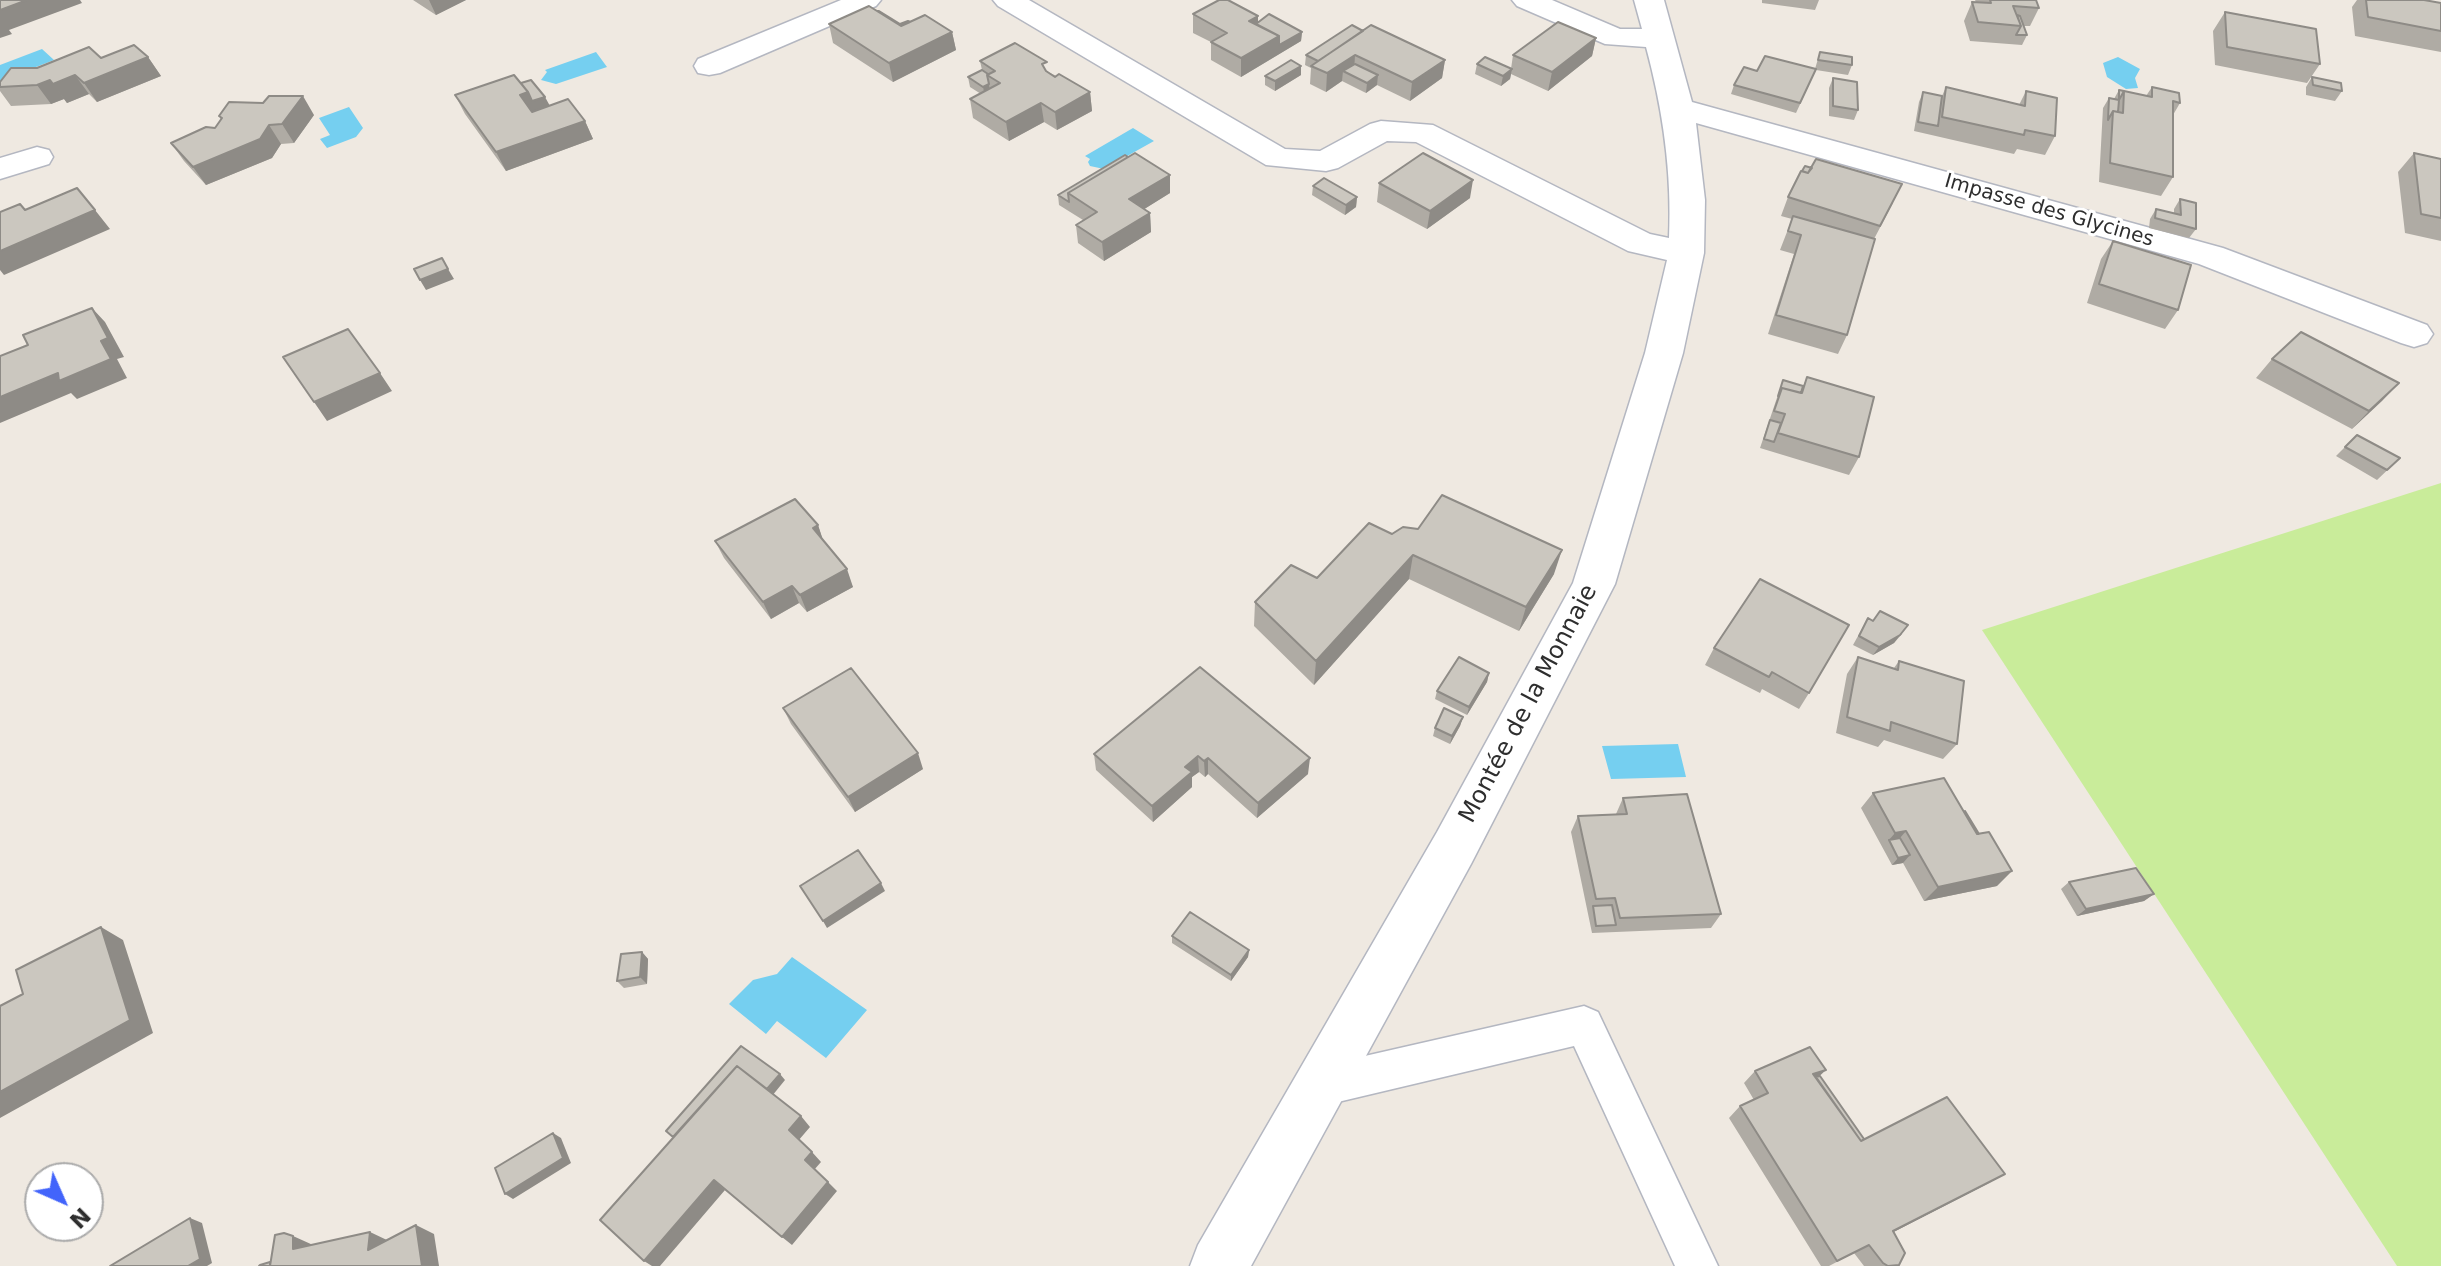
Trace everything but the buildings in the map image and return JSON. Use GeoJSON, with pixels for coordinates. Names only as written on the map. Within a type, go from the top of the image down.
{"type":"FeatureCollection","features":[{"type":"Feature","properties":{"kind":"street"},"geometry":{"type":"LineString","coordinates":[[709,66],[866,0]]}},
{"type":"Feature","properties":{"kind":"street"},"geometry":{"type":"LineString","coordinates":[[1008,0],[1278,158],[1326,161],[1381,131],[1422,132],[1640,243],[1686,253]]}},
{"type":"Feature","properties":{"kind":"street"},"geometry":{"type":"LineString","coordinates":[[1527,0],[1616,38],[1661,38]]}},
{"type":"Feature","properties":{"kind":"street","name":"Montée de la Monnaie"},"geometry":{"type":"LineString","coordinates":[[1219,1266],[1454,848],[1594,584],[1664,353],[1686,253],[1688,200],[1678,108],[1649,0]]}},
{"type":"Feature","properties":{"kind":"street","name":"Impasse des Glycines"},"geometry":{"type":"LineString","coordinates":[[1678,108],[2211,256],[2414,334]]}},
{"type":"Feature","properties":{"kind":"street"},"geometry":{"type":"LineString","coordinates":[[0,169],[37,157]]}},
{"type":"Feature","properties":{"kind":"lane"},"geometry":{"type":"LineString","coordinates":[[1321,1086],[1584,1025],[1697,1266]]}},
{"type":"Feature","properties":{"kind":"green space"},"geometry":{"type":"Polygon","coordinates":[[[2441,483],[2441,1266],[2397,1266],[1982,630],[2441,483]]]}},
{"type":"Feature","properties":{"kind":"water"},"geometry":{"type":"Polygon","coordinates":[[[42,49],[54,60],[0,81],[0,65],[42,49]]]}},
{"type":"Feature","properties":{"kind":"water"},"geometry":{"type":"Polygon","coordinates":[[[596,52],[607,67],[556,84],[541,80],[547,72],[545,70],[596,52]]]}},
{"type":"Feature","properties":{"kind":"water"},"geometry":{"type":"Polygon","coordinates":[[[2118,57],[2140,69],[2135,78],[2138,88],[2126,89],[2107,77],[2103,63],[2118,57]]]}},
{"type":"Feature","properties":{"kind":"water"},"geometry":{"type":"Polygon","coordinates":[[[349,107],[363,128],[356,137],[327,148],[320,139],[330,135],[319,118],[349,107]]]}},
{"type":"Feature","properties":{"kind":"water"},"geometry":{"type":"Polygon","coordinates":[[[1133,128],[1154,141],[1104,169],[1090,166],[1090,159],[1085,156],[1133,128]]]}},
{"type":"Feature","properties":{"kind":"water"},"geometry":{"type":"Polygon","coordinates":[[[1678,744],[1686,777],[1611,779],[1602,746],[1678,744]]]}},
{"type":"Feature","properties":{"kind":"water"},"geometry":{"type":"Polygon","coordinates":[[[792,957],[867,1010],[826,1058],[777,1021],[766,1034],[729,1004],[753,980],[777,974],[792,957]]]}}]}
